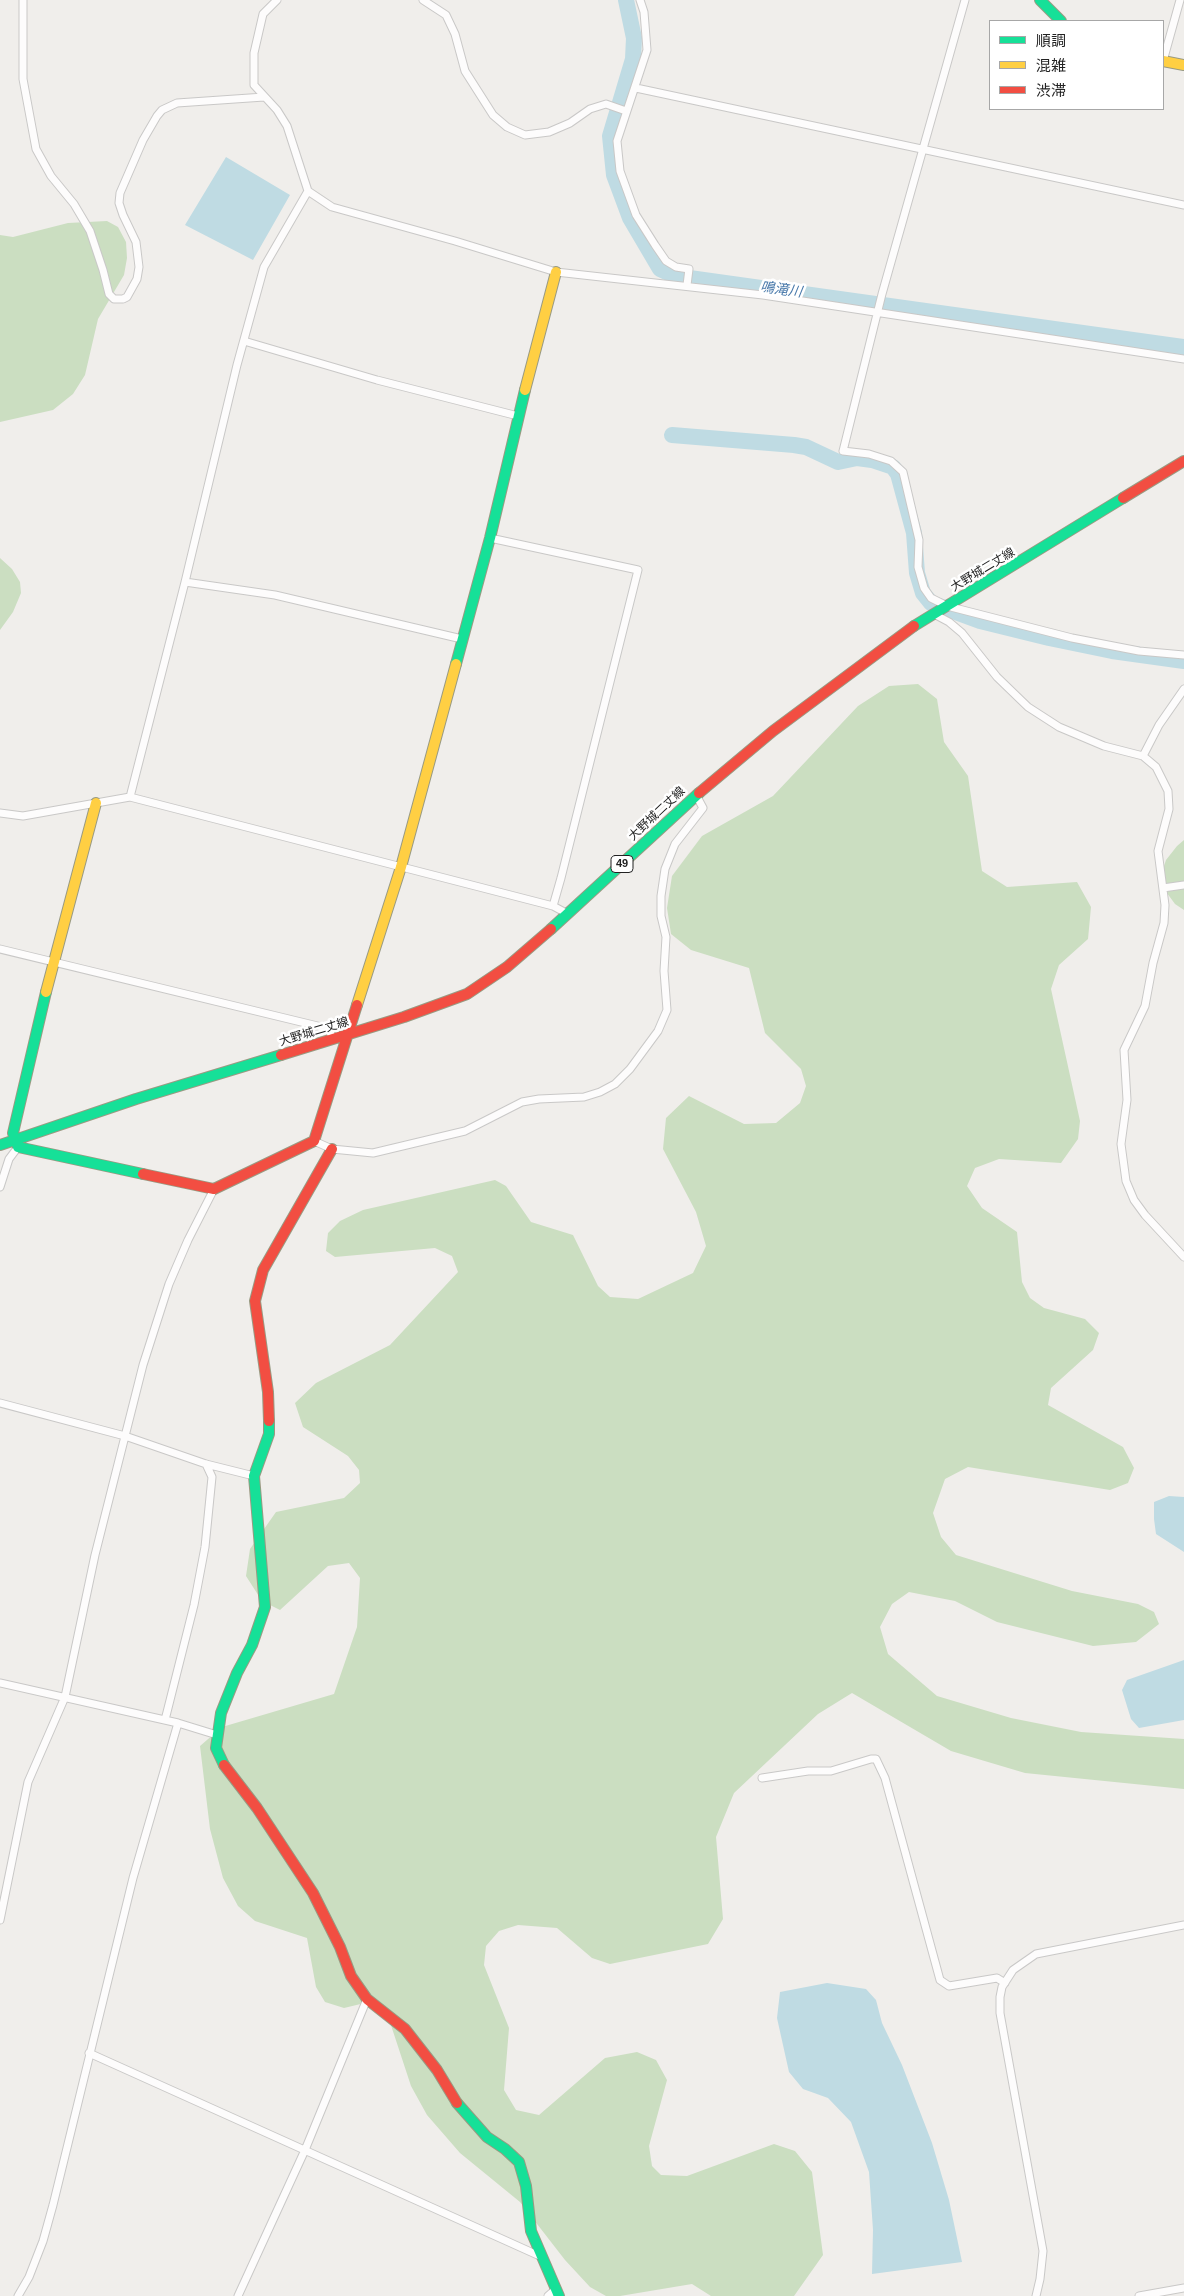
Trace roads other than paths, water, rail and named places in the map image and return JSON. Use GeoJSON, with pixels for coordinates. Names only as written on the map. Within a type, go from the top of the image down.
{"type":"FeatureCollection","features":[{"type":"Feature","properties":{"kind":"street"},"geometry":{"type":"LineString","coordinates":[[22,0],[24,79],[36,149],[51,176],[74,204],[90,230],[104,270],[109,294],[114,299],[126,297],[137,279],[139,267],[136,242],[119,204],[120,193],[143,140],[162,110],[177,103],[264,97]]}},
{"type":"Feature","properties":{"kind":"street"},"geometry":{"type":"LineString","coordinates":[[277,0],[263,14],[254,53],[254,85],[278,110],[287,126],[308,191],[339,209],[455,241],[556,272],[687,286],[1184,359]]}},
{"type":"Feature","properties":{"kind":"street"},"geometry":{"type":"LineString","coordinates":[[423,0],[446,16],[456,34],[466,71],[493,115],[507,128],[525,135],[549,132],[570,123],[590,109],[606,104],[626,111]]}},
{"type":"Feature","properties":{"kind":"street"},"geometry":{"type":"LineString","coordinates":[[640,0],[644,12],[647,50],[619,135],[617,148],[620,171],[636,215],[666,261],[676,267],[688,270],[687,286]]}},
{"type":"Feature","properties":{"kind":"street"},"geometry":{"type":"LineString","coordinates":[[965,0],[882,294],[843,451],[870,454],[892,461],[903,472],[918,531],[918,567],[924,588],[931,598],[947,606],[1072,638],[1139,651],[1184,655]]}},
{"type":"Feature","properties":{"kind":"street"},"geometry":{"type":"LineString","coordinates":[[1040,0],[1060,20]]}},
{"type":"Feature","properties":{"kind":"street"},"geometry":{"type":"LineString","coordinates":[[1164,57],[1180,0]]}},
{"type":"Feature","properties":{"kind":"street"},"geometry":{"type":"LineString","coordinates":[[1164,61],[1184,65]]}},
{"type":"Feature","properties":{"kind":"street"},"geometry":{"type":"LineString","coordinates":[[636,88],[1184,205]]}},
{"type":"Feature","properties":{"kind":"street"},"geometry":{"type":"LineString","coordinates":[[130,797],[264,267],[308,191]]}},
{"type":"Feature","properties":{"kind":"street"},"geometry":{"type":"LineString","coordinates":[[314,1142],[402,867],[490,538],[518,416],[556,272]]}},
{"type":"Feature","properties":{"kind":"street"},"geometry":{"type":"LineString","coordinates":[[244,341],[377,380],[518,416]]}},
{"type":"Feature","properties":{"kind":"street","name":"大野城二丈線"},"geometry":{"type":"LineString","coordinates":[[0,1145],[17,1143],[136,1099],[332,1040],[446,1003],[467,994],[506,967],[568,914],[696,795],[773,731],[916,625],[1184,462]]}},
{"type":"Feature","properties":{"kind":"street"},"geometry":{"type":"LineString","coordinates":[[490,538],[638,570],[562,878],[553,906]]}},
{"type":"Feature","properties":{"kind":"street"},"geometry":{"type":"LineString","coordinates":[[185,582],[275,595],[462,639]]}},
{"type":"Feature","properties":{"kind":"street"},"geometry":{"type":"LineString","coordinates":[[934,614],[962,633],[997,677],[1028,707],[1072,733],[1104,746],[1136,752],[1143,756],[1156,767],[1168,791],[1170,798],[1169,810],[1158,851],[1165,905],[1164,923],[1153,963],[1148,995],[1124,1050],[1127,1100],[1121,1144],[1126,1181],[1134,1200],[1145,1215],[1184,1257]]}},
{"type":"Feature","properties":{"kind":"street"},"geometry":{"type":"LineString","coordinates":[[1143,756],[1159,725],[1184,689]]}},
{"type":"Feature","properties":{"kind":"street"},"geometry":{"type":"LineString","coordinates":[[0,1920],[28,1782],[65,1697],[95,1555],[143,1365],[169,1284],[188,1240],[214,1189],[314,1142],[332,1149],[373,1153],[464,1131],[522,1102],[584,1096],[615,1084],[630,1069],[658,1031],[667,1010],[664,971],[666,936],[661,896],[665,869],[675,844],[703,808],[696,795]]}},
{"type":"Feature","properties":{"kind":"street"},"geometry":{"type":"LineString","coordinates":[[0,813],[23,816],[130,797],[553,906],[568,914]]}},
{"type":"Feature","properties":{"kind":"street"},"geometry":{"type":"LineString","coordinates":[[0,1187],[17,1143],[13,1133],[54,963],[96,803]]}},
{"type":"Feature","properties":{"kind":"street"},"geometry":{"type":"LineString","coordinates":[[1163,888],[1184,885]]}},
{"type":"Feature","properties":{"kind":"street"},"geometry":{"type":"LineString","coordinates":[[0,949],[330,1029],[332,1040]]}},
{"type":"Feature","properties":{"kind":"street"},"geometry":{"type":"LineString","coordinates":[[17,1143],[214,1189]]}},
{"type":"Feature","properties":{"kind":"street"},"geometry":{"type":"LineString","coordinates":[[332,1149],[263,1270],[259,1284],[256,1301],[268,1392],[269,1434],[254,1476],[265,1608],[252,1645],[226,1698],[217,1735],[216,1748],[224,1765],[272,1830],[313,1893],[340,1947],[351,1976],[367,1999],[405,2029],[437,2070],[462,2110],[488,2137],[519,2162],[526,2186],[531,2231],[554,2294]]}},
{"type":"Feature","properties":{"kind":"street"},"geometry":{"type":"LineString","coordinates":[[0,1403],[125,1436],[206,1464],[254,1476]]}},
{"type":"Feature","properties":{"kind":"street"},"geometry":{"type":"LineString","coordinates":[[165,1720],[194,1605],[206,1547],[212,1477],[206,1464]]}},
{"type":"Feature","properties":{"kind":"street"},"geometry":{"type":"LineString","coordinates":[[0,1683],[178,1723],[217,1735]]}},
{"type":"Feature","properties":{"kind":"street"},"geometry":{"type":"LineString","coordinates":[[18,2296],[29,2277],[43,2240],[133,1878],[178,1723]]}},
{"type":"Feature","properties":{"kind":"street"},"geometry":{"type":"LineString","coordinates":[[762,1778],[808,1771],[831,1771],[871,1759],[876,1760],[885,1778],[940,1980],[948,1986],[997,1978],[1005,1983]]}},
{"type":"Feature","properties":{"kind":"street"},"geometry":{"type":"LineString","coordinates":[[1036,2296],[1043,2251],[1000,2013],[1000,1997],[1007,1977],[1019,1965],[1036,1954],[1184,1925]]}},
{"type":"Feature","properties":{"kind":"street"},"geometry":{"type":"LineString","coordinates":[[238,2296],[304,2150],[367,1999]]}},
{"type":"Feature","properties":{"kind":"street"},"geometry":{"type":"LineString","coordinates":[[89,2053],[542,2257]]}},
{"type":"Feature","properties":{"kind":"street"},"geometry":{"type":"LineString","coordinates":[[1139,2296],[1184,2288]]}},
{"type":"Feature","properties":{"kind":"water"},"geometry":{"type":"Polygon","coordinates":[[[226,157],[290,195],[253,260],[185,225],[226,157]]]}},
{"type":"Feature","properties":{"kind":"water"},"geometry":{"type":"Polygon","coordinates":[[[1169,1496],[1184,1497],[1184,1552],[1156,1534],[1154,1502],[1169,1496]]]}},
{"type":"Feature","properties":{"kind":"water"},"geometry":{"type":"Polygon","coordinates":[[[1184,1660],[1184,1720],[1139,1728],[1131,1719],[1122,1690],[1127,1680],[1184,1660]]]}},
{"type":"Feature","properties":{"kind":"water"},"geometry":{"type":"Polygon","coordinates":[[[827,1983],[866,1989],[876,2000],[882,2023],[902,2065],[932,2143],[949,2200],[962,2262],[872,2274],[873,2230],[869,2172],[851,2122],[828,2098],[803,2089],[789,2072],[777,2018],[780,1992],[827,1983]]]}},
{"type":"Feature","properties":{"kind":"waterway","name":"鳴滝川"},"geometry":{"type":"LineString","coordinates":[[626,0],[634,38],[633,59],[610,136],[614,175],[630,218],[660,269],[675,276],[1184,347]]}},
{"type":"Feature","properties":{"kind":"waterway"},"geometry":{"type":"LineString","coordinates":[[672,435],[794,445],[806,447],[838,462],[857,458],[872,460],[893,467],[898,474],[914,533],[917,573],[923,593],[931,603],[980,621],[1049,638],[1112,651],[1184,661]]}}]}
